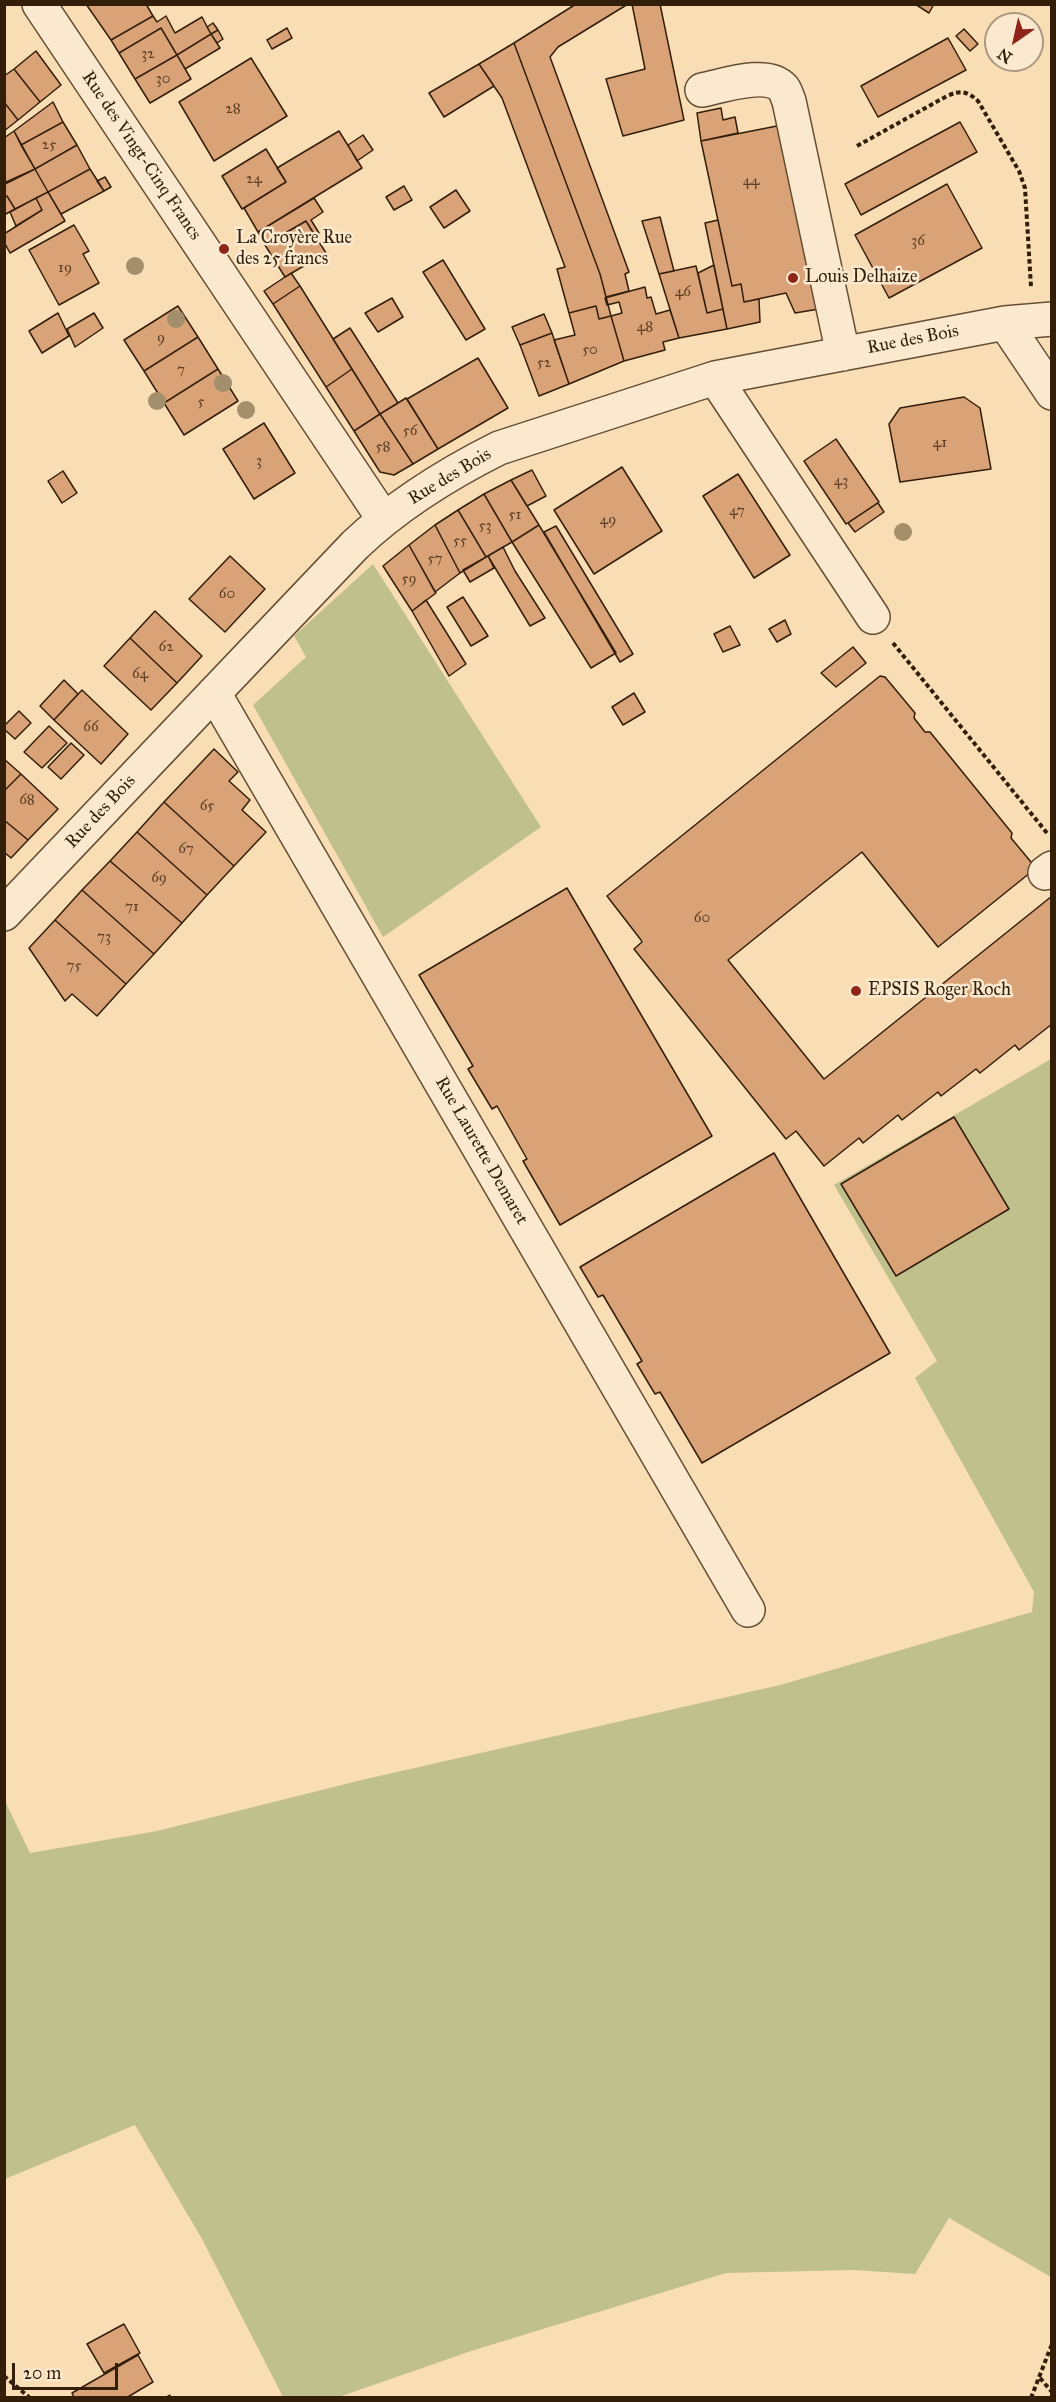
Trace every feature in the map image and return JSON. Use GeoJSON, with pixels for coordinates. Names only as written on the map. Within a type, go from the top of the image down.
{"type":"FeatureCollection","features":[{"type":"Feature","properties":{"kind":"street","name":"Rue des Vingt-Cinq Francs"},"geometry":{"type":"LineString","coordinates":[[39,4],[383,518]]}},
{"type":"Feature","properties":{"kind":"street"},"geometry":{"type":"LineString","coordinates":[[702,90],[753,80],[772,80],[784,88],[792,112],[843,354]]}},
{"type":"Feature","properties":{"kind":"street","name":"Rue des Bois"},"geometry":{"type":"LineString","coordinates":[[4,914],[383,518],[466,465],[499,448],[715,378],[1030,321]]}},
{"type":"Feature","properties":{"kind":"street"},"geometry":{"type":"LineString","coordinates":[[1030,321],[1052,393]]}},
{"type":"Feature","properties":{"kind":"street"},"geometry":{"type":"LineString","coordinates":[[715,378],[873,617]]}},
{"type":"Feature","properties":{"kind":"street","name":"Rue Laurette Demaret"},"geometry":{"type":"LineString","coordinates":[[214,693],[748,1610]]}},
{"type":"Feature","properties":{"kind":"path"},"geometry":{"type":"LineString","coordinates":[[857,146],[958,91],[970,94],[978,101],[1019,171],[1025,188],[1030,321]]}},
{"type":"Feature","properties":{"kind":"path"},"geometry":{"type":"LineString","coordinates":[[873,617],[1052,838]]}},
{"type":"Feature","properties":{"kind":"path"},"geometry":{"type":"LineString","coordinates":[[1031,2397],[1052,2344]]}},
{"type":"Feature","properties":{"kind":"path"},"geometry":{"type":"LineString","coordinates":[[4,2376],[30,2397]]}},
{"type":"Feature","properties":{"kind":"path"},"geometry":{"type":"LineString","coordinates":[[1040,2378],[1052,2392]]}},
{"type":"Feature","properties":{"kind":"green space"},"geometry":{"type":"Polygon","coordinates":[[[373,564],[541,827],[383,937],[253,705],[306,657],[294,636],[373,564]]]}},
{"type":"Feature","properties":{"kind":"green space"},"geometry":{"type":"Polygon","coordinates":[[[1051,1059],[1051,2277],[949,2218],[915,2274],[854,2270],[726,2273],[471,2351],[339,2397],[283,2397],[202,2239],[135,2125],[5,2179],[4,1799],[30,1853],[157,1831],[366,1779],[780,1685],[1032,1612],[1034,1592],[915,1378],[937,1361],[834,1185],[1051,1059]]]}},
{"type":"Feature","properties":{"kind":"building"},"geometry":{"type":"Polygon","coordinates":[[[86,4],[146,4],[153,16],[111,40],[86,4]]]}},
{"type":"Feature","properties":{"kind":"building"},"geometry":{"type":"Polygon","coordinates":[[[576,4],[628,4],[558,47],[550,57],[629,272],[625,274],[629,291],[606,297],[600,274],[514,43],[576,4]]]}},
{"type":"Feature","properties":{"kind":"building"},"geometry":{"type":"Polygon","coordinates":[[[632,4],[660,4],[684,120],[623,136],[606,79],[645,69],[632,4]]]}},
{"type":"Feature","properties":{"kind":"building"},"geometry":{"type":"Polygon","coordinates":[[[915,4],[934,4],[929,13],[915,4]]]}},
{"type":"Feature","properties":{"kind":"building"},"geometry":{"type":"Polygon","coordinates":[[[153,16],[157,22],[166,16],[175,33],[202,17],[211,34],[177,55],[161,28],[119,53],[111,40],[153,16]]]}},
{"type":"Feature","properties":{"kind":"building"},"geometry":{"type":"Polygon","coordinates":[[[213,23],[218,30],[211,34],[207,27],[213,23]]]}},
{"type":"Feature","properties":{"kind":"building"},"geometry":{"type":"Polygon","coordinates":[[[161,28],[177,55],[135,79],[119,53],[161,28]]]}},
{"type":"Feature","properties":{"kind":"building"},"geometry":{"type":"Polygon","coordinates":[[[287,28],[292,38],[272,49],[267,40],[287,28]]]}},
{"type":"Feature","properties":{"kind":"building"},"geometry":{"type":"Polygon","coordinates":[[[964,29],[978,44],[970,51],[956,36],[964,29]]]}},
{"type":"Feature","properties":{"kind":"building"},"geometry":{"type":"Polygon","coordinates":[[[218,30],[223,39],[217,43],[211,34],[218,30]]]}},
{"type":"Feature","properties":{"kind":"building"},"geometry":{"type":"Polygon","coordinates":[[[211,34],[220,48],[185,69],[177,55],[211,34]]]}},
{"type":"Feature","properties":{"kind":"building"},"geometry":{"type":"Polygon","coordinates":[[[948,38],[966,70],[878,117],[861,86],[948,38]]]}},
{"type":"Feature","properties":{"kind":"building"},"geometry":{"type":"Polygon","coordinates":[[[514,43],[600,274],[611,316],[599,319],[596,306],[569,313],[557,269],[565,267],[502,98],[479,64],[514,43]]]}},
{"type":"Feature","properties":{"kind":"building"},"geometry":{"type":"Polygon","coordinates":[[[36,51],[61,85],[40,102],[14,69],[36,51]]]}},
{"type":"Feature","properties":{"kind":"building"},"geometry":{"type":"Polygon","coordinates":[[[177,55],[191,79],[150,103],[135,79],[177,55]]]}},
{"type":"Feature","properties":{"kind":"building"},"geometry":{"type":"Polygon","coordinates":[[[251,58],[287,116],[214,161],[179,102],[251,58]]]}},
{"type":"Feature","properties":{"kind":"building"},"geometry":{"type":"Polygon","coordinates":[[[479,64],[494,86],[444,117],[429,93],[479,64]]]}},
{"type":"Feature","properties":{"kind":"building"},"geometry":{"type":"Polygon","coordinates":[[[14,69],[40,102],[18,120],[4,102],[4,76],[14,69]]]}},
{"type":"Feature","properties":{"kind":"building"},"geometry":{"type":"Polygon","coordinates":[[[4,102],[18,120],[4,131],[4,102]]]}},
{"type":"Feature","properties":{"kind":"building"},"geometry":{"type":"Polygon","coordinates":[[[53,102],[63,122],[21,145],[14,131],[53,102]]]}},
{"type":"Feature","properties":{"kind":"building"},"geometry":{"type":"Polygon","coordinates":[[[721,108],[723,120],[735,117],[738,133],[701,141],[697,113],[721,108]]]}},
{"type":"Feature","properties":{"kind":"building"},"geometry":{"type":"Polygon","coordinates":[[[63,122],[77,145],[35,169],[21,145],[63,122]]]}},
{"type":"Feature","properties":{"kind":"building"},"geometry":{"type":"Polygon","coordinates":[[[960,122],[977,152],[861,215],[845,184],[960,122]]]}},
{"type":"Feature","properties":{"kind":"building"},"geometry":{"type":"Polygon","coordinates":[[[782,125],[819,309],[795,313],[786,293],[744,302],[741,284],[732,286],[701,141],[782,125]]]}},
{"type":"Feature","properties":{"kind":"building"},"geometry":{"type":"Polygon","coordinates":[[[14,131],[35,169],[5,184],[4,138],[14,131]]]}},
{"type":"Feature","properties":{"kind":"building"},"geometry":{"type":"Polygon","coordinates":[[[339,131],[362,168],[258,232],[244,208],[286,182],[277,168],[339,131]]]}},
{"type":"Feature","properties":{"kind":"building"},"geometry":{"type":"Polygon","coordinates":[[[363,135],[373,150],[357,161],[348,145],[363,135]]]}},
{"type":"Feature","properties":{"kind":"building"},"geometry":{"type":"Polygon","coordinates":[[[77,145],[90,169],[48,192],[35,169],[77,145]]]}},
{"type":"Feature","properties":{"kind":"building"},"geometry":{"type":"Polygon","coordinates":[[[266,149],[286,182],[242,209],[222,176],[266,149]]]}},
{"type":"Feature","properties":{"kind":"building"},"geometry":{"type":"Polygon","coordinates":[[[35,169],[48,192],[15,209],[7,196],[4,198],[4,183],[35,169]]]}},
{"type":"Feature","properties":{"kind":"building"},"geometry":{"type":"Polygon","coordinates":[[[90,169],[104,191],[61,214],[48,192],[90,169]]]}},
{"type":"Feature","properties":{"kind":"building"},"geometry":{"type":"Polygon","coordinates":[[[105,177],[111,187],[104,191],[97,181],[105,177]]]}},
{"type":"Feature","properties":{"kind":"building"},"geometry":{"type":"Polygon","coordinates":[[[947,184],[982,248],[889,298],[855,235],[947,184]]]}},
{"type":"Feature","properties":{"kind":"building"},"geometry":{"type":"Polygon","coordinates":[[[404,186],[412,200],[394,210],[386,197],[404,186]]]}},
{"type":"Feature","properties":{"kind":"building"},"geometry":{"type":"Polygon","coordinates":[[[456,190],[470,211],[444,228],[430,207],[456,190]]]}},
{"type":"Feature","properties":{"kind":"building"},"geometry":{"type":"Polygon","coordinates":[[[48,192],[65,221],[10,253],[4,242],[4,234],[42,210],[36,198],[48,192]]]}},
{"type":"Feature","properties":{"kind":"building"},"geometry":{"type":"Polygon","coordinates":[[[7,196],[15,209],[4,215],[4,198],[7,196]]]}},
{"type":"Feature","properties":{"kind":"building"},"geometry":{"type":"Polygon","coordinates":[[[36,198],[42,210],[16,226],[10,212],[36,198]]]}},
{"type":"Feature","properties":{"kind":"building"},"geometry":{"type":"Polygon","coordinates":[[[314,198],[323,212],[311,220],[319,233],[315,236],[306,221],[266,244],[258,232],[314,198]]]}},
{"type":"Feature","properties":{"kind":"building"},"geometry":{"type":"Polygon","coordinates":[[[660,217],[674,271],[659,274],[642,221],[660,217]]]}},
{"type":"Feature","properties":{"kind":"building"},"geometry":{"type":"Polygon","coordinates":[[[718,220],[732,286],[741,284],[744,302],[759,299],[760,322],[727,329],[705,223],[718,220]]]}},
{"type":"Feature","properties":{"kind":"building"},"geometry":{"type":"Polygon","coordinates":[[[306,221],[326,253],[285,277],[265,245],[306,221]]]}},
{"type":"Feature","properties":{"kind":"building"},"geometry":{"type":"Polygon","coordinates":[[[74,225],[89,251],[83,254],[99,283],[59,305],[29,250],[74,225]]]}},
{"type":"Feature","properties":{"kind":"building"},"geometry":{"type":"Polygon","coordinates":[[[443,260],[485,329],[466,340],[423,272],[443,260]]]}},
{"type":"Feature","properties":{"kind":"building"},"geometry":{"type":"Polygon","coordinates":[[[714,265],[723,309],[707,313],[698,273],[714,265]]]}},
{"type":"Feature","properties":{"kind":"building"},"geometry":{"type":"Polygon","coordinates":[[[696,266],[707,313],[723,309],[727,329],[679,338],[659,274],[696,266]]]}},
{"type":"Feature","properties":{"kind":"building"},"geometry":{"type":"Polygon","coordinates":[[[291,273],[300,286],[273,304],[264,291],[291,273]]]}},
{"type":"Feature","properties":{"kind":"building"},"geometry":{"type":"Polygon","coordinates":[[[300,286],[352,369],[326,387],[273,304],[300,286]]]}},
{"type":"Feature","properties":{"kind":"building"},"geometry":{"type":"Polygon","coordinates":[[[645,287],[647,298],[651,297],[656,314],[670,310],[679,338],[663,342],[665,350],[624,361],[611,316],[622,313],[619,302],[607,305],[605,298],[645,287]]]}},
{"type":"Feature","properties":{"kind":"building"},"geometry":{"type":"Polygon","coordinates":[[[392,298],[403,317],[378,332],[365,313],[392,298]]]}},
{"type":"Feature","properties":{"kind":"building"},"geometry":{"type":"Polygon","coordinates":[[[178,306],[198,337],[144,371],[124,340],[178,306]]]}},
{"type":"Feature","properties":{"kind":"building"},"geometry":{"type":"Polygon","coordinates":[[[596,306],[599,319],[611,316],[624,361],[569,384],[554,340],[575,335],[569,313],[596,306]]]}},
{"type":"Feature","properties":{"kind":"building"},"geometry":{"type":"Polygon","coordinates":[[[58,313],[69,336],[42,353],[29,331],[58,313]]]}},
{"type":"Feature","properties":{"kind":"building"},"geometry":{"type":"Polygon","coordinates":[[[94,313],[103,328],[75,347],[67,329],[94,313]]]}},
{"type":"Feature","properties":{"kind":"building"},"geometry":{"type":"Polygon","coordinates":[[[544,314],[552,333],[520,345],[512,327],[544,314]]]}},
{"type":"Feature","properties":{"kind":"building"},"geometry":{"type":"Polygon","coordinates":[[[350,328],[398,403],[380,414],[333,339],[350,328]]]}},
{"type":"Feature","properties":{"kind":"building"},"geometry":{"type":"Polygon","coordinates":[[[552,333],[569,384],[539,396],[520,345],[552,333]]]}},
{"type":"Feature","properties":{"kind":"building"},"geometry":{"type":"Polygon","coordinates":[[[198,337],[218,369],[164,403],[144,371],[198,337]]]}},
{"type":"Feature","properties":{"kind":"building"},"geometry":{"type":"Polygon","coordinates":[[[478,358],[508,408],[438,449],[407,399],[478,358]]]}},
{"type":"Feature","properties":{"kind":"building"},"geometry":{"type":"Polygon","coordinates":[[[218,369],[238,401],[184,435],[164,403],[218,369]]]}},
{"type":"Feature","properties":{"kind":"building"},"geometry":{"type":"Polygon","coordinates":[[[352,369],[380,414],[354,431],[326,387],[352,369]]]}},
{"type":"Feature","properties":{"kind":"building"},"geometry":{"type":"Polygon","coordinates":[[[964,397],[980,408],[991,469],[900,482],[889,424],[900,408],[964,397]]]}},
{"type":"Feature","properties":{"kind":"building"},"geometry":{"type":"Polygon","coordinates":[[[406,398],[438,449],[413,464],[380,414],[406,398]]]}},
{"type":"Feature","properties":{"kind":"building"},"geometry":{"type":"Polygon","coordinates":[[[380,414],[413,464],[394,475],[380,472],[354,431],[380,414]]]}},
{"type":"Feature","properties":{"kind":"building"},"geometry":{"type":"Polygon","coordinates":[[[264,423],[295,473],[254,499],[223,449],[264,423]]]}},
{"type":"Feature","properties":{"kind":"building"},"geometry":{"type":"Polygon","coordinates":[[[836,439],[879,502],[846,524],[804,461],[836,439]]]}},
{"type":"Feature","properties":{"kind":"building"},"geometry":{"type":"Polygon","coordinates":[[[622,467],[662,531],[594,574],[554,510],[622,467]]]}},
{"type":"Feature","properties":{"kind":"building"},"geometry":{"type":"Polygon","coordinates":[[[532,470],[546,496],[527,506],[511,480],[532,470]]]}},
{"type":"Feature","properties":{"kind":"building"},"geometry":{"type":"Polygon","coordinates":[[[63,471],[77,493],[62,503],[48,481],[63,471]]]}},
{"type":"Feature","properties":{"kind":"building"},"geometry":{"type":"Polygon","coordinates":[[[738,474],[790,555],[754,578],[703,496],[738,474]]]}},
{"type":"Feature","properties":{"kind":"building"},"geometry":{"type":"Polygon","coordinates":[[[511,480],[539,525],[512,542],[484,494],[511,480]]]}},
{"type":"Feature","properties":{"kind":"building"},"geometry":{"type":"Polygon","coordinates":[[[484,494],[512,542],[486,557],[458,510],[484,494]]]}},
{"type":"Feature","properties":{"kind":"building"},"geometry":{"type":"Polygon","coordinates":[[[878,503],[884,512],[855,532],[848,523],[878,503]]]}},
{"type":"Feature","properties":{"kind":"building"},"geometry":{"type":"Polygon","coordinates":[[[458,510],[486,557],[460,573],[435,525],[458,510]]]}},
{"type":"Feature","properties":{"kind":"building"},"geometry":{"type":"Polygon","coordinates":[[[435,525],[460,573],[435,592],[409,545],[435,525]]]}},
{"type":"Feature","properties":{"kind":"building"},"geometry":{"type":"Polygon","coordinates":[[[539,525],[616,653],[591,668],[512,542],[539,525]]]}},
{"type":"Feature","properties":{"kind":"building"},"geometry":{"type":"Polygon","coordinates":[[[556,526],[633,654],[620,662],[544,532],[556,526]]]}},
{"type":"Feature","properties":{"kind":"building"},"geometry":{"type":"Polygon","coordinates":[[[409,545],[436,593],[412,611],[383,566],[409,545]]]}},
{"type":"Feature","properties":{"kind":"building"},"geometry":{"type":"Polygon","coordinates":[[[503,547],[515,571],[545,618],[530,626],[488,556],[503,547]]]}},
{"type":"Feature","properties":{"kind":"building"},"geometry":{"type":"Polygon","coordinates":[[[230,556],[265,589],[225,632],[189,599],[230,556]]]}},
{"type":"Feature","properties":{"kind":"building"},"geometry":{"type":"Polygon","coordinates":[[[488,556],[494,568],[470,582],[463,570],[488,556]]]}},
{"type":"Feature","properties":{"kind":"building"},"geometry":{"type":"Polygon","coordinates":[[[463,597],[488,636],[471,646],[447,607],[463,597]]]}},
{"type":"Feature","properties":{"kind":"building"},"geometry":{"type":"Polygon","coordinates":[[[426,600],[466,664],[449,676],[412,611],[426,600]]]}},
{"type":"Feature","properties":{"kind":"building"},"geometry":{"type":"Polygon","coordinates":[[[155,611],[202,656],[177,683],[130,638],[155,611]]]}},
{"type":"Feature","properties":{"kind":"building"},"geometry":{"type":"Polygon","coordinates":[[[785,620],[791,634],[777,642],[769,629],[785,620]]]}},
{"type":"Feature","properties":{"kind":"building"},"geometry":{"type":"Polygon","coordinates":[[[730,626],[740,645],[723,652],[714,634],[730,626]]]}},
{"type":"Feature","properties":{"kind":"building"},"geometry":{"type":"Polygon","coordinates":[[[130,638],[177,683],[151,710],[104,666],[130,638]]]}},
{"type":"Feature","properties":{"kind":"building"},"geometry":{"type":"Polygon","coordinates":[[[853,647],[866,663],[836,687],[821,673],[853,647]]]}},
{"type":"Feature","properties":{"kind":"building"},"geometry":{"type":"Polygon","coordinates":[[[880,676],[885,677],[915,713],[914,718],[925,732],[930,732],[1012,833],[1011,838],[1036,868],[938,947],[862,852],[728,960],[824,1079],[1052,896],[1052,1024],[1019,1050],[1015,1045],[980,1073],[976,1069],[941,1096],[938,1092],[902,1120],[898,1115],[863,1143],[859,1138],[824,1166],[796,1131],[786,1139],[634,949],[642,942],[641,940],[607,896],[880,676]]]}},
{"type":"Feature","properties":{"kind":"building"},"geometry":{"type":"Polygon","coordinates":[[[64,680],[78,694],[54,720],[40,706],[64,680]]]}},
{"type":"Feature","properties":{"kind":"building"},"geometry":{"type":"Polygon","coordinates":[[[82,690],[128,734],[101,764],[54,720],[82,690]]]}},
{"type":"Feature","properties":{"kind":"building"},"geometry":{"type":"Polygon","coordinates":[[[634,693],[645,712],[623,725],[612,707],[634,693]]]}},
{"type":"Feature","properties":{"kind":"building"},"geometry":{"type":"Polygon","coordinates":[[[19,711],[31,723],[15,739],[4,729],[4,726],[19,711]]]}},
{"type":"Feature","properties":{"kind":"building"},"geometry":{"type":"Polygon","coordinates":[[[49,726],[67,743],[42,768],[24,752],[49,726]]]}},
{"type":"Feature","properties":{"kind":"building"},"geometry":{"type":"Polygon","coordinates":[[[71,743],[84,755],[61,779],[48,767],[71,743]]]}},
{"type":"Feature","properties":{"kind":"building"},"geometry":{"type":"Polygon","coordinates":[[[214,749],[238,772],[229,781],[250,800],[242,810],[266,832],[234,866],[164,802],[214,749]]]}},
{"type":"Feature","properties":{"kind":"building"},"geometry":{"type":"Polygon","coordinates":[[[4,759],[21,774],[4,791],[4,759]]]}},
{"type":"Feature","properties":{"kind":"building"},"geometry":{"type":"Polygon","coordinates":[[[21,774],[58,809],[28,840],[4,820],[4,791],[21,774]]]}},
{"type":"Feature","properties":{"kind":"building"},"geometry":{"type":"Polygon","coordinates":[[[164,802],[234,866],[207,895],[137,832],[164,802]]]}},
{"type":"Feature","properties":{"kind":"building"},"geometry":{"type":"Polygon","coordinates":[[[4,820],[28,840],[11,858],[4,852],[4,820]]]}},
{"type":"Feature","properties":{"kind":"building"},"geometry":{"type":"Polygon","coordinates":[[[137,832],[207,895],[182,923],[110,861],[137,832]]]}},
{"type":"Feature","properties":{"kind":"building"},"geometry":{"type":"Polygon","coordinates":[[[110,861],[182,923],[154,954],[82,890],[110,861]]]}},
{"type":"Feature","properties":{"kind":"building"},"geometry":{"type":"Polygon","coordinates":[[[567,888],[712,1136],[560,1225],[523,1161],[527,1159],[497,1106],[492,1109],[468,1069],[473,1066],[419,975],[567,888]]]}},
{"type":"Feature","properties":{"kind":"building"},"geometry":{"type":"Polygon","coordinates":[[[82,890],[154,954],[126,984],[55,920],[82,890]]]}},
{"type":"Feature","properties":{"kind":"building"},"geometry":{"type":"Polygon","coordinates":[[[55,920],[126,984],[97,1016],[72,994],[65,1001],[29,948],[55,920]]]}},
{"type":"Feature","properties":{"kind":"building"},"geometry":{"type":"Polygon","coordinates":[[[954,1117],[1009,1209],[896,1276],[841,1184],[954,1117]]]}},
{"type":"Feature","properties":{"kind":"building"},"geometry":{"type":"Polygon","coordinates":[[[774,1153],[890,1353],[702,1463],[660,1392],[655,1394],[637,1364],[642,1361],[603,1295],[598,1297],[580,1267],[774,1153]]]}},
{"type":"Feature","properties":{"kind":"building"},"geometry":{"type":"Polygon","coordinates":[[[124,2324],[140,2353],[104,2373],[87,2344],[124,2324]]]}},
{"type":"Feature","properties":{"kind":"building"},"geometry":{"type":"Polygon","coordinates":[[[138,2355],[153,2382],[126,2398],[74,2398],[72,2393],[138,2355]]]}},
{"type":"Feature","properties":{"kind":"place","name":"La Croyère Rue des 25 francs"},"geometry":{"type":"Point","coordinates":[224,249]}},
{"type":"Feature","properties":{"kind":"place","name":"Louis Delhaize"},"geometry":{"type":"Point","coordinates":[793,278]}},
{"type":"Feature","properties":{"kind":"place","name":"EPSIS Roger Roch"},"geometry":{"type":"Point","coordinates":[856,991]}}]}
